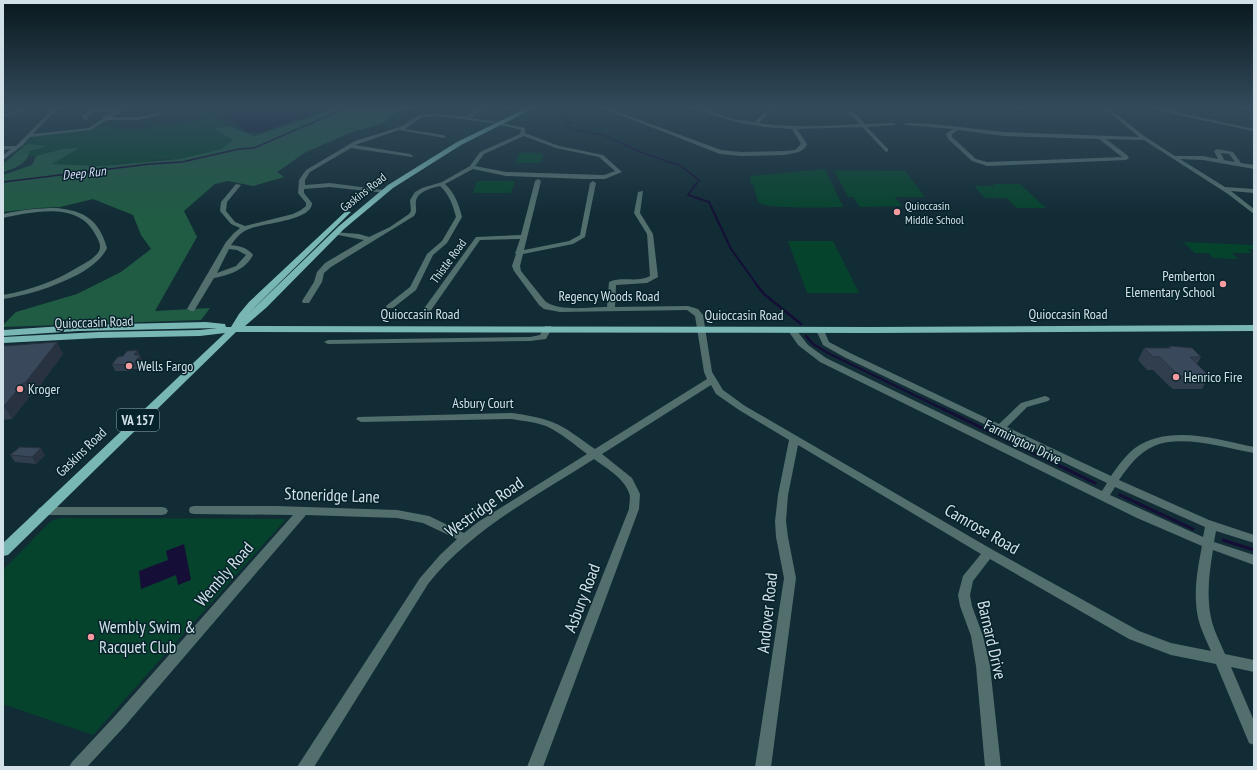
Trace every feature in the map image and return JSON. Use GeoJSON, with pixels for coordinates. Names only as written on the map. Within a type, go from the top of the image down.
{"type":"FeatureCollection","features":[{"type":"Feature","properties":{"kind":"main road","name":"Gaskins Road"},"geometry":{"type":"LineString","coordinates":[[234,329],[240,318],[301,255],[348,212],[458,144]]}},
{"type":"Feature","properties":{"kind":"main road","name":"Gaskins Road"},"geometry":{"type":"LineString","coordinates":[[3,551],[234,329],[254,314],[380,191]]}},
{"type":"Feature","properties":{"kind":"main road","name":"Quioccasin Road"},"geometry":{"type":"LineString","coordinates":[[3,333],[78,328],[206,325],[234,329]]}},
{"type":"Feature","properties":{"kind":"main road","name":"Quioccasin Road"},"geometry":{"type":"LineString","coordinates":[[3,340],[100,335],[200,333],[234,329],[548,328],[820,330],[1254,328]]}},
{"type":"Feature","properties":{"kind":"street"},"geometry":{"type":"LineString","coordinates":[[3,158],[21,144]]}},
{"type":"Feature","properties":{"kind":"street"},"geometry":{"type":"LineString","coordinates":[[191,309],[231,240],[246,228],[290,217],[304,211],[309,206],[309,203],[301,193],[302,180],[308,171],[355,144]]}},
{"type":"Feature","properties":{"kind":"street"},"geometry":{"type":"LineString","coordinates":[[306,301],[318,282],[321,272],[328,265],[412,215],[414,211],[413,200],[417,193],[424,189],[441,184],[472,167],[482,153],[502,144]]}},
{"type":"Feature","properties":{"kind":"street"},"geometry":{"type":"LineString","coordinates":[[472,167],[506,174],[585,177],[609,176],[619,172],[601,156],[550,144]]}},
{"type":"Feature","properties":{"kind":"street"},"geometry":{"type":"LineString","coordinates":[[698,144],[710,149],[729,153],[784,153],[797,151],[803,147],[804,144]]}},
{"type":"Feature","properties":{"kind":"street"},"geometry":{"type":"LineString","coordinates":[[881,144],[886,150]]}},
{"type":"Feature","properties":{"kind":"street"},"geometry":{"type":"LineString","coordinates":[[956,144],[974,160],[987,164],[1126,158],[1109,144]]}},
{"type":"Feature","properties":{"kind":"street"},"geometry":{"type":"LineString","coordinates":[[1154,144],[1224,189],[1254,212]]}},
{"type":"Feature","properties":{"kind":"street"},"geometry":{"type":"LineString","coordinates":[[351,146],[410,156]]}},
{"type":"Feature","properties":{"kind":"street"},"geometry":{"type":"LineString","coordinates":[[3,148],[17,147]]}},
{"type":"Feature","properties":{"kind":"street"},"geometry":{"type":"LineString","coordinates":[[1222,161],[1217,151],[1231,153],[1239,164]]}},
{"type":"Feature","properties":{"kind":"street"},"geometry":{"type":"LineString","coordinates":[[1174,157],[1197,158],[1254,166]]}},
{"type":"Feature","properties":{"kind":"street","name":"Regency Woods Road"},"geometry":{"type":"LineString","coordinates":[[538,181],[522,237],[516,268],[540,301],[547,307],[560,310],[690,309],[698,313],[700,329]]}},
{"type":"Feature","properties":{"kind":"street"},"geometry":{"type":"LineString","coordinates":[[518,253],[571,243],[582,236],[593,183]]}},
{"type":"Feature","properties":{"kind":"street"},"geometry":{"type":"LineString","coordinates":[[390,306],[413,288],[430,254],[445,242],[457,222],[459,215],[456,203],[447,189],[441,184]]}},
{"type":"Feature","properties":{"kind":"street"},"geometry":{"type":"LineString","coordinates":[[238,185],[224,202],[223,211],[233,224],[246,228]]}},
{"type":"Feature","properties":{"kind":"street"},"geometry":{"type":"LineString","coordinates":[[302,187],[330,185],[380,191]]}},
{"type":"Feature","properties":{"kind":"street"},"geometry":{"type":"LineString","coordinates":[[1224,189],[1254,191]]}},
{"type":"Feature","properties":{"kind":"street"},"geometry":{"type":"LineString","coordinates":[[611,310],[612,284],[620,281],[646,281],[654,278],[650,234],[637,213],[641,192]]}},
{"type":"Feature","properties":{"kind":"street"},"geometry":{"type":"LineString","coordinates":[[3,216],[44,211],[66,212],[79,215],[90,222],[103,243],[104,248],[96,259],[59,282],[34,291],[3,297]]}},
{"type":"Feature","properties":{"kind":"street"},"geometry":{"type":"LineString","coordinates":[[335,234],[358,236],[370,239]]}},
{"type":"Feature","properties":{"kind":"street","name":"Thistle Road"},"geometry":{"type":"LineString","coordinates":[[424,314],[478,238],[522,237]]}},
{"type":"Feature","properties":{"kind":"street"},"geometry":{"type":"LineString","coordinates":[[211,276],[230,273],[249,259],[250,255],[246,252],[233,247],[227,247]]}},
{"type":"Feature","properties":{"kind":"street"},"geometry":{"type":"LineString","coordinates":[[328,342],[530,339],[543,337],[548,328]]}},
{"type":"Feature","properties":{"kind":"street"},"geometry":{"type":"LineString","coordinates":[[700,329],[708,372],[712,380]]}},
{"type":"Feature","properties":{"kind":"street","name":"Farmington Drive"},"geometry":{"type":"LineString","coordinates":[[792,330],[803,345],[823,360],[1104,497],[1208,544],[1254,560]]}},
{"type":"Feature","properties":{"kind":"street","name":"Farmington Drive"},"geometry":{"type":"LineString","coordinates":[[820,330],[825,341],[831,346],[1000,428],[1113,482],[1211,525],[1254,540]]}},
{"type":"Feature","properties":{"kind":"street","name":"Camrose Road"},"geometry":{"type":"LineString","coordinates":[[712,380],[719,392],[794,440],[1134,635],[1171,649],[1254,666]]}},
{"type":"Feature","properties":{"kind":"street","name":"Westridge Road"},"geometry":{"type":"LineString","coordinates":[[305,767],[424,580],[439,561],[465,538],[712,380]]}},
{"type":"Feature","properties":{"kind":"street"},"geometry":{"type":"LineString","coordinates":[[1000,428],[1024,405],[1045,399]]}},
{"type":"Feature","properties":{"kind":"street","name":"Asbury Court"},"geometry":{"type":"LineString","coordinates":[[361,419],[512,416],[533,419],[550,424],[595,454]]}},
{"type":"Feature","properties":{"kind":"street"},"geometry":{"type":"LineString","coordinates":[[1104,497],[1131,458],[1140,449],[1160,441],[1183,439],[1200,440],[1254,450]]}},
{"type":"Feature","properties":{"kind":"street","name":"Andover Road"},"geometry":{"type":"LineString","coordinates":[[763,767],[789,585],[787,558],[781,531],[781,513],[794,440]]}},
{"type":"Feature","properties":{"kind":"street","name":"Asbury Road"},"geometry":{"type":"LineString","coordinates":[[534,767],[634,509],[635,494],[628,481],[595,454]]}},
{"type":"Feature","properties":{"kind":"street","name":"Stoneridge Lane"},"geometry":{"type":"LineString","coordinates":[[194,510],[397,514],[425,519],[465,538]]}},
{"type":"Feature","properties":{"kind":"street"},"geometry":{"type":"LineString","coordinates":[[43,511],[162,511]]}},
{"type":"Feature","properties":{"kind":"street","name":"Wembly Road"},"geometry":{"type":"LineString","coordinates":[[77,767],[119,722],[302,512]]}},
{"type":"Feature","properties":{"kind":"street"},"geometry":{"type":"LineString","coordinates":[[1211,525],[1201,597],[1203,612],[1206,624],[1254,738]]}},
{"type":"Feature","properties":{"kind":"street","name":"Barnard Drive"},"geometry":{"type":"LineString","coordinates":[[989,553],[967,579],[964,595],[966,606],[977,636],[983,666],[992,767]]}},
{"type":"Feature","properties":{"kind":"green space"},"geometry":{"type":"Polygon","coordinates":[[[25,144],[236,144],[223,150],[178,160],[158,159],[145,164],[122,163],[105,166],[55,164],[32,156],[14,154],[25,144]]]}},
{"type":"Feature","properties":{"kind":"green space"},"geometry":{"type":"Polygon","coordinates":[[[27,144],[47,146],[29,151],[24,162],[3,172],[3,164],[27,144]]]}},
{"type":"Feature","properties":{"kind":"green space"},"geometry":{"type":"Polygon","coordinates":[[[228,144],[325,144],[306,152],[277,172],[284,177],[253,186],[228,181],[215,184],[184,211],[197,237],[155,311],[210,308],[201,320],[3,327],[3,325],[16,312],[77,294],[121,272],[151,249],[141,235],[133,215],[93,199],[60,207],[3,212],[3,175],[32,165],[36,156],[63,149],[79,148],[52,164],[102,166],[180,159],[222,149],[228,144]]]}},
{"type":"Feature","properties":{"kind":"green space"},"geometry":{"type":"Polygon","coordinates":[[[519,153],[543,153],[541,163],[516,163],[519,153]]]}},
{"type":"Feature","properties":{"kind":"green space"},"geometry":{"type":"Polygon","coordinates":[[[825,169],[843,207],[811,208],[763,205],[758,202],[753,184],[750,184],[751,176],[825,169]]]}},
{"type":"Feature","properties":{"kind":"green space"},"geometry":{"type":"Polygon","coordinates":[[[834,170],[905,171],[925,197],[895,197],[902,206],[860,207],[853,197],[848,197],[834,170]]]}},
{"type":"Feature","properties":{"kind":"green space"},"geometry":{"type":"Polygon","coordinates":[[[477,181],[515,181],[511,193],[473,193],[477,181]]]}},
{"type":"Feature","properties":{"kind":"green space"},"geometry":{"type":"Polygon","coordinates":[[[993,184],[1020,184],[1046,208],[1017,208],[1006,198],[985,198],[974,186],[994,186],[993,184]]]}},
{"type":"Feature","properties":{"kind":"green space"},"geometry":{"type":"Polygon","coordinates":[[[788,241],[833,241],[859,293],[807,293],[788,241]]]}},
{"type":"Feature","properties":{"kind":"green space"},"geometry":{"type":"Polygon","coordinates":[[[1183,242],[1254,245],[1254,249],[1247,249],[1253,253],[1231,253],[1238,259],[1214,258],[1208,253],[1195,253],[1183,242]]]}},
{"type":"Feature","properties":{"kind":"green space","name":"Wembly Swim & Racquet Club"},"geometry":{"type":"Polygon","coordinates":[[[61,518],[286,519],[93,735],[3,704],[3,570],[48,524],[53,520],[61,518]]]}},
{"type":"Feature","properties":{"kind":"shaded area"},"geometry":{"type":"Polygon","coordinates":[[[184,544],[191,580],[178,585],[176,575],[141,589],[139,571],[168,560],[166,551],[184,544]]]}},
{"type":"Feature","properties":{"kind":"building"},"geometry":{"type":"Polygon","coordinates":[[[57,342],[25,383],[23,383],[3,406],[3,346],[57,342]]]}},
{"type":"Feature","properties":{"kind":"building"},"geometry":{"type":"Polygon","coordinates":[[[1169,346],[1192,348],[1201,357],[1190,357],[1209,376],[1180,376],[1160,357],[1153,357],[1144,348],[1171,348],[1169,346]]]}},
{"type":"Feature","properties":{"kind":"building"},"geometry":{"type":"Polygon","coordinates":[[[137,350],[134,355],[140,355],[135,363],[129,363],[127,365],[112,364],[118,357],[123,356],[127,351],[137,350]]]}},
{"type":"Feature","properties":{"kind":"building"},"geometry":{"type":"Polygon","coordinates":[[[20,447],[41,448],[32,457],[10,455],[20,447]]]}},
{"type":"Feature","properties":{"kind":"waterway","name":"Deep Run"},"geometry":{"type":"LineString","coordinates":[[3,182],[150,164],[182,162],[239,149],[254,148],[263,144]]}},
{"type":"Feature","properties":{"kind":"waterway"},"geometry":{"type":"LineString","coordinates":[[623,144],[643,153],[681,166],[699,180],[695,186]]}},
{"type":"Feature","properties":{"kind":"waterway"},"geometry":{"type":"LineString","coordinates":[[695,185],[688,195],[709,202],[731,249],[757,285]]}},
{"type":"Feature","properties":{"kind":"waterway"},"geometry":{"type":"LineString","coordinates":[[756,284],[764,294],[801,324]]}},
{"type":"Feature","properties":{"kind":"waterway"},"geometry":{"type":"LineString","coordinates":[[806,336],[813,344],[828,353],[945,410]]}},
{"type":"Feature","properties":{"kind":"waterway"},"geometry":{"type":"LineString","coordinates":[[943,409],[1095,483]]}},
{"type":"Feature","properties":{"kind":"waterway"},"geometry":{"type":"LineString","coordinates":[[1120,495],[1193,529]]}},
{"type":"Feature","properties":{"kind":"waterway"},"geometry":{"type":"LineString","coordinates":[[1223,540],[1254,550]]}},
{"type":"Feature","properties":{"kind":"place","name":"Quioccasin Middle School"},"geometry":{"type":"Point","coordinates":[897,212]}},
{"type":"Feature","properties":{"kind":"place","name":"Pemberton Elementary School"},"geometry":{"type":"Point","coordinates":[1223,284]}},
{"type":"Feature","properties":{"kind":"place","name":"Wells Fargo"},"geometry":{"type":"Point","coordinates":[129,366]}},
{"type":"Feature","properties":{"kind":"place","name":"Henrico Fire"},"geometry":{"type":"Point","coordinates":[1176,377]}},
{"type":"Feature","properties":{"kind":"place","name":"Kroger"},"geometry":{"type":"Point","coordinates":[20,389]}},
{"type":"Feature","properties":{"kind":"place","name":"Wembly Swim & Racquet Club"},"geometry":{"type":"Point","coordinates":[91,637]}}]}
